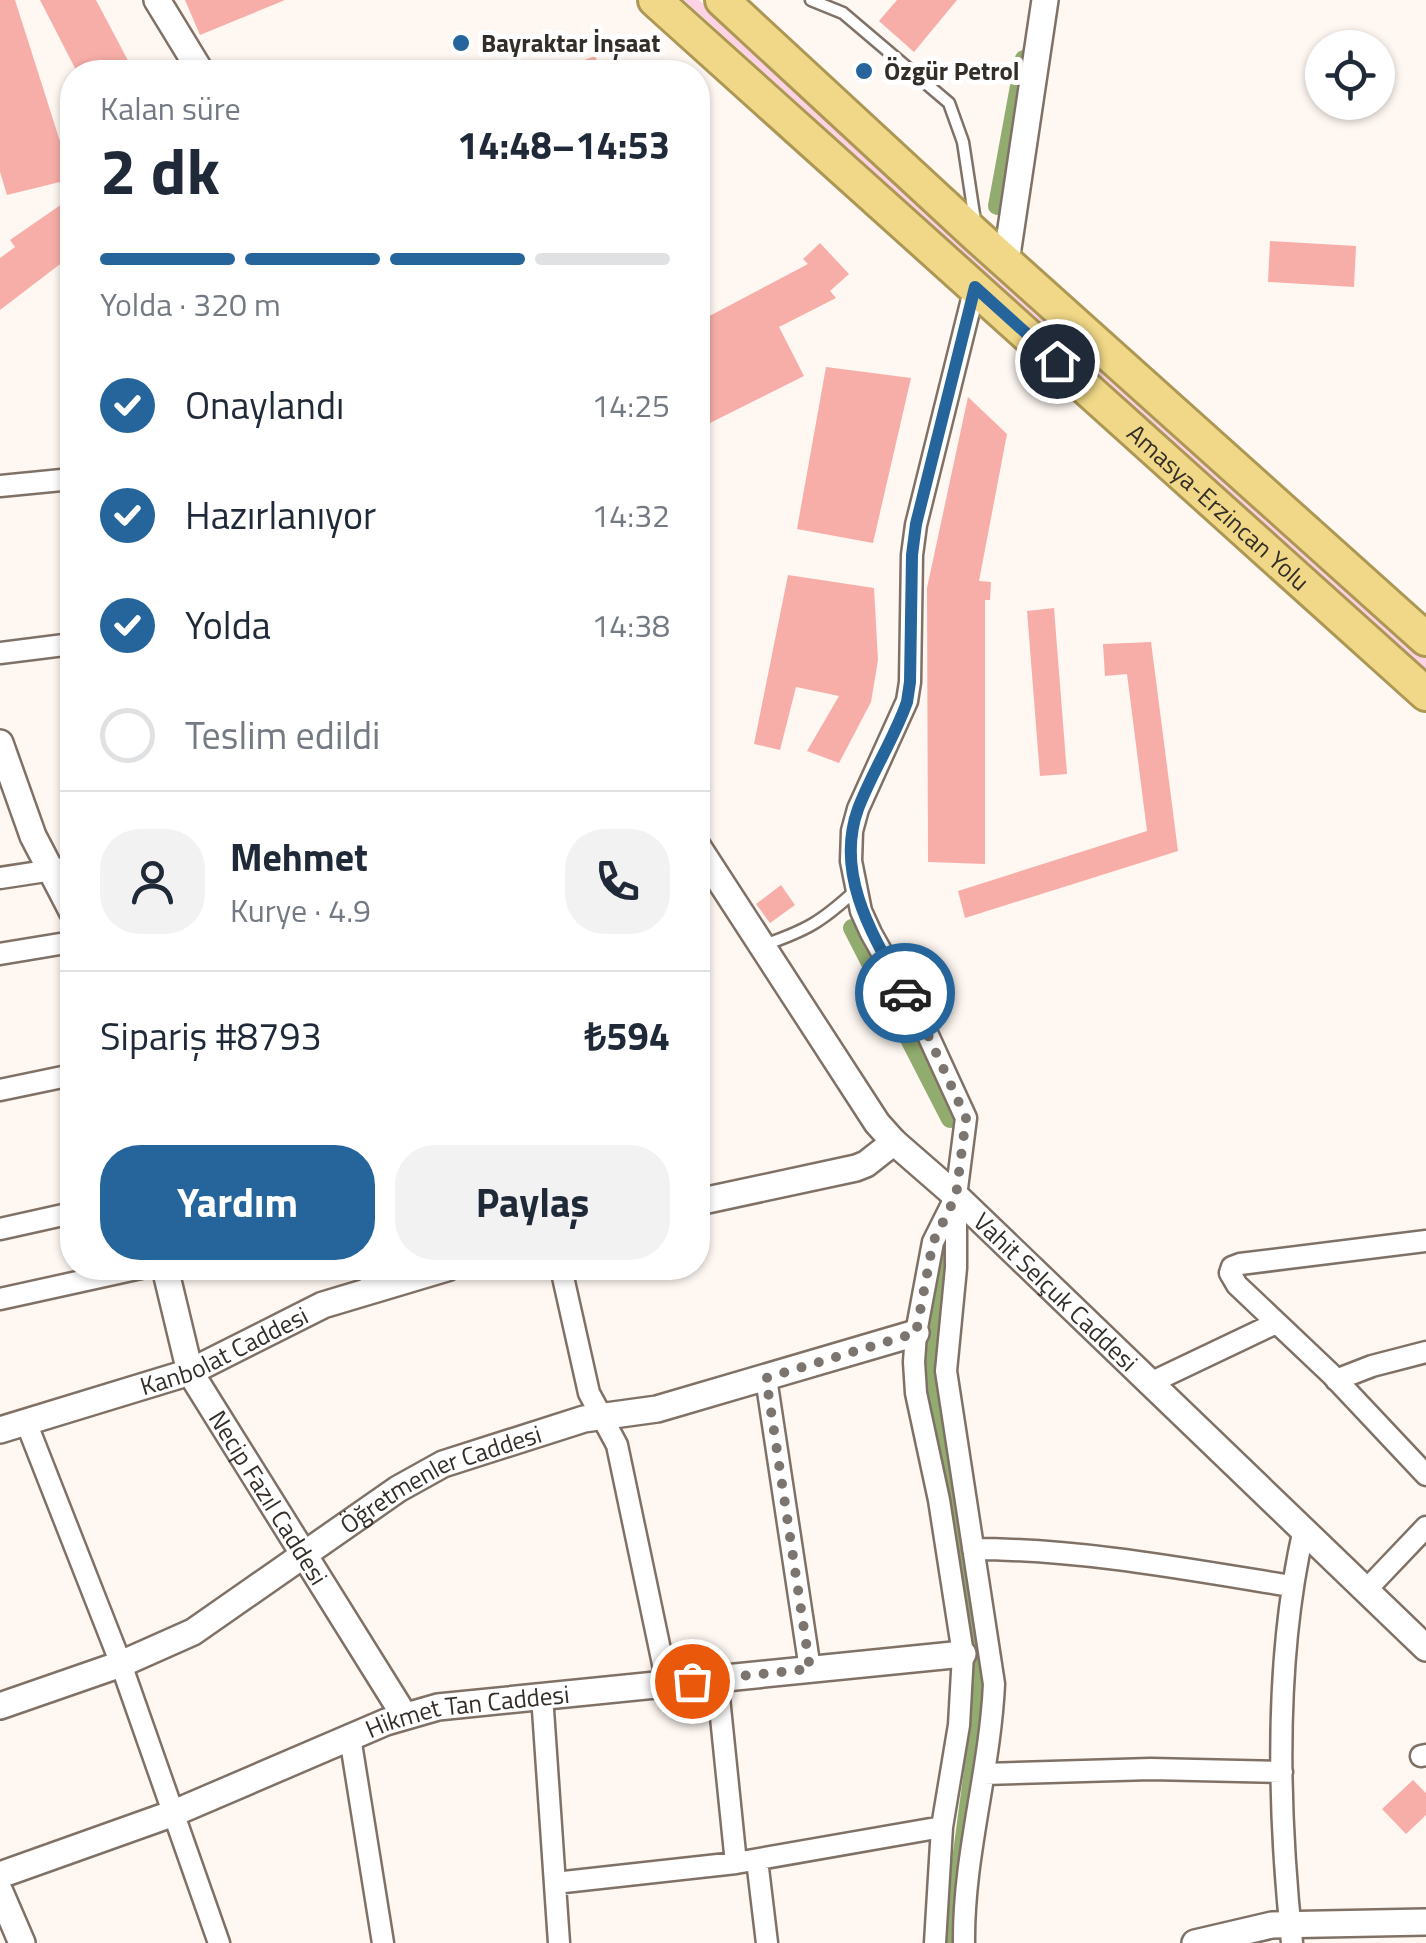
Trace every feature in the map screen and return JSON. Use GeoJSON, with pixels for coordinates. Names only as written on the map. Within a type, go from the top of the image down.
{"type":"FeatureCollection","features":[{"type":"Feature","properties":{"kind":"highway","name":"Amasya-Erzincan Yolu"},"geometry":{"type":"LineString","coordinates":[[655,0],[1426,694]]}},
{"type":"Feature","properties":{"kind":"highway","name":"Amasya-Erzincan Yolu"},"geometry":{"type":"LineString","coordinates":[[722,0],[977,236],[1426,639]]}},
{"type":"Feature","properties":{"kind":"street"},"geometry":{"type":"LineString","coordinates":[[158,0],[194,60]]}},
{"type":"Feature","properties":{"kind":"street"},"geometry":{"type":"LineString","coordinates":[[1006,262],[1045,0]]}},
{"type":"Feature","properties":{"kind":"street"},"geometry":{"type":"LineString","coordinates":[[964,1943],[994,1684],[946,1370],[956,1268],[956,1196],[966,1118],[927,1033],[861,911],[851,861],[858,809],[907,702],[916,524],[975,287]]}},
{"type":"Feature","properties":{"kind":"street"},"geometry":{"type":"LineString","coordinates":[[0,486],[60,480]]}},
{"type":"Feature","properties":{"kind":"street"},"geometry":{"type":"LineString","coordinates":[[0,653],[60,646]]}},
{"type":"Feature","properties":{"kind":"street"},"geometry":{"type":"LineString","coordinates":[[0,742],[10,797],[60,866]]}},
{"type":"Feature","properties":{"kind":"street","name":"Vahit Selçuk Caddesi"},"geometry":{"type":"LineString","coordinates":[[710,864],[877,1122],[894,1142],[956,1196],[1426,1648]]}},
{"type":"Feature","properties":{"kind":"street"},"geometry":{"type":"LineString","coordinates":[[0,878],[60,869]]}},
{"type":"Feature","properties":{"kind":"street"},"geometry":{"type":"LineString","coordinates":[[0,954],[60,944]]}},
{"type":"Feature","properties":{"kind":"street"},"geometry":{"type":"LineString","coordinates":[[0,1090],[60,1078]]}},
{"type":"Feature","properties":{"kind":"street"},"geometry":{"type":"LineString","coordinates":[[710,1199],[856,1168],[894,1142]]}},
{"type":"Feature","properties":{"kind":"street"},"geometry":{"type":"LineString","coordinates":[[935,1943],[942,1827],[959,1725],[963,1654],[939,1500],[916,1392],[916,1333],[933,1242],[956,1196]]}},
{"type":"Feature","properties":{"kind":"street"},"geometry":{"type":"LineString","coordinates":[[0,1229],[60,1216]]}},
{"type":"Feature","properties":{"kind":"street"},"geometry":{"type":"LineString","coordinates":[[1426,1241],[1232,1266],[1232,1280],[1336,1380],[1426,1475]]}},
{"type":"Feature","properties":{"kind":"street"},"geometry":{"type":"LineString","coordinates":[[0,1299],[86,1280]]}},
{"type":"Feature","properties":{"kind":"street","name":"Necip Fazıl Caddesi"},"geometry":{"type":"LineString","coordinates":[[169,1280],[190,1372],[404,1715]]}},
{"type":"Feature","properties":{"kind":"street","name":"Kanbolat Caddesi"},"geometry":{"type":"LineString","coordinates":[[0,1430],[190,1372],[366,1280]]}},
{"type":"Feature","properties":{"kind":"street"},"geometry":{"type":"LineString","coordinates":[[564,1280],[584,1374],[617,1445],[667,1683]]}},
{"type":"Feature","properties":{"kind":"street"},"geometry":{"type":"LineString","coordinates":[[1148,1384],[1274,1324]]}},
{"type":"Feature","properties":{"kind":"street","name":"Öğretmenler Caddesi"},"geometry":{"type":"LineString","coordinates":[[0,1706],[121,1664],[193,1632],[303,1553],[432,1470],[584,1419],[658,1408],[916,1333]]}},
{"type":"Feature","properties":{"kind":"street"},"geometry":{"type":"LineString","coordinates":[[1336,1380],[1426,1352]]}},
{"type":"Feature","properties":{"kind":"street"},"geometry":{"type":"LineString","coordinates":[[766,1378],[810,1669]]}},
{"type":"Feature","properties":{"kind":"street"},"geometry":{"type":"LineString","coordinates":[[26,1422],[121,1664],[219,1943]]}},
{"type":"Feature","properties":{"kind":"street"},"geometry":{"type":"LineString","coordinates":[[1367,1589],[1426,1527]]}},
{"type":"Feature","properties":{"kind":"street"},"geometry":{"type":"LineString","coordinates":[[1291,1934],[1282,1772],[1291,1586],[1304,1529]]}},
{"type":"Feature","properties":{"kind":"street"},"geometry":{"type":"LineString","coordinates":[[973,1548],[1085,1555],[1291,1586]]}},
{"type":"Feature","properties":{"kind":"street","name":"Hikmet Tan Caddesi"},"geometry":{"type":"LineString","coordinates":[[0,1876],[174,1812],[404,1715],[542,1696],[963,1654]]}},
{"type":"Feature","properties":{"kind":"street"},"geometry":{"type":"LineString","coordinates":[[717,1678],[747,1862],[767,1943]]}},
{"type":"Feature","properties":{"kind":"street"},"geometry":{"type":"LineString","coordinates":[[542,1696],[560,1943]]}},
{"type":"Feature","properties":{"kind":"street"},"geometry":{"type":"LineString","coordinates":[[350,1738],[383,1943]]}},
{"type":"Feature","properties":{"kind":"street"},"geometry":{"type":"LineString","coordinates":[[984,1774],[1151,1768],[1282,1772]]}},
{"type":"Feature","properties":{"kind":"street"},"geometry":{"type":"LineString","coordinates":[[555,1883],[747,1862],[942,1827]]}},
{"type":"Feature","properties":{"kind":"street"},"geometry":{"type":"LineString","coordinates":[[0,1892],[22,1943]]}},
{"type":"Feature","properties":{"kind":"street"},"geometry":{"type":"LineString","coordinates":[[1195,1943],[1426,1922]]}},
{"type":"Feature","properties":{"kind":"lane"},"geometry":{"type":"LineString","coordinates":[[811,0],[842,13],[949,103],[963,142],[977,236]]}},
{"type":"Feature","properties":{"kind":"lane"},"geometry":{"type":"LineString","coordinates":[[763,945],[822,922],[857,890]]}},
{"type":"Feature","properties":{"kind":"shaded area"},"geometry":{"type":"Polygon","coordinates":[[[684,0],[699,0],[1426,656],[1426,671],[684,0]]]}},
{"type":"Feature","properties":{"kind":"building"},"geometry":{"type":"Polygon","coordinates":[[[0,0],[15,0],[60,141],[60,182],[7,195],[0,172],[0,0]]]}},
{"type":"Feature","properties":{"kind":"building"},"geometry":{"type":"Polygon","coordinates":[[[40,0],[96,0],[128,60],[71,60],[40,0]]]}},
{"type":"Feature","properties":{"kind":"building"},"geometry":{"type":"Polygon","coordinates":[[[185,0],[285,0],[200,35],[185,0]]]}},
{"type":"Feature","properties":{"kind":"building"},"geometry":{"type":"Polygon","coordinates":[[[897,0],[957,0],[914,52],[879,21],[897,0]]]}},
{"type":"Feature","properties":{"kind":"building"},"geometry":{"type":"Polygon","coordinates":[[[60,205],[60,264],[0,310],[0,258],[15,247],[10,240],[60,205]]]}},
{"type":"Feature","properties":{"kind":"building"},"geometry":{"type":"Polygon","coordinates":[[[1270,241],[1356,246],[1354,287],[1268,282],[1270,241]]]}},
{"type":"Feature","properties":{"kind":"building"},"geometry":{"type":"Polygon","coordinates":[[[820,243],[849,274],[830,291],[836,298],[779,327],[804,376],[710,423],[710,316],[808,264],[803,259],[820,243]]]}},
{"type":"Feature","properties":{"kind":"building"},"geometry":{"type":"Polygon","coordinates":[[[826,367],[911,378],[873,543],[797,529],[826,367]]]}},
{"type":"Feature","properties":{"kind":"building"},"geometry":{"type":"Polygon","coordinates":[[[968,397],[1007,434],[979,581],[991,582],[990,600],[985,600],[985,864],[928,862],[927,588],[968,397]]]}},
{"type":"Feature","properties":{"kind":"building"},"geometry":{"type":"Polygon","coordinates":[[[788,575],[874,588],[878,660],[871,702],[839,763],[807,751],[839,696],[796,687],[780,750],[754,744],[788,575]]]}},
{"type":"Feature","properties":{"kind":"building"},"geometry":{"type":"Polygon","coordinates":[[[1054,608],[1067,774],[1040,776],[1027,611],[1054,608]]]}},
{"type":"Feature","properties":{"kind":"building"},"geometry":{"type":"Polygon","coordinates":[[[1151,642],[1178,851],[965,918],[958,891],[1147,831],[1127,674],[1105,676],[1103,644],[1151,642]]]}},
{"type":"Feature","properties":{"kind":"building"},"geometry":{"type":"Polygon","coordinates":[[[781,885],[795,905],[770,923],[756,904],[781,885]]]}},
{"type":"Feature","properties":{"kind":"building"},"geometry":{"type":"Polygon","coordinates":[[[1413,1780],[1426,1793],[1426,1815],[1406,1834],[1382,1809],[1413,1780]]]}},
{"type":"Feature","properties":{"kind":"waterway"},"geometry":{"type":"LineString","coordinates":[[997,206],[1024,59]]}},
{"type":"Feature","properties":{"kind":"waterway"},"geometry":{"type":"LineString","coordinates":[[852,928],[950,1119]]}},
{"type":"Feature","properties":{"kind":"waterway"},"geometry":{"type":"LineString","coordinates":[[945,1257],[932,1366],[982,1675],[950,1943]]}},
{"type":"Feature","properties":{"kind":"way so far"},"geometry":{"type":"LineString","coordinates":[[692,1681],[810,1669],[766,1378],[916,1333],[933,1242],[956,1196],[966,1118],[905,993]]}},
{"type":"Feature","properties":{"kind":"place","name":"Bayraktar İnşaat"},"geometry":{"type":"Point","coordinates":[461,43]}},
{"type":"Feature","properties":{"kind":"place","name":"Özgür Petrol"},"geometry":{"type":"Point","coordinates":[864,71]}},
{"type":"Feature","properties":{"kind":"route"},"geometry":{"type":"LineString","coordinates":[[905,993],[861,911],[851,861],[852,832],[858,809],[907,702],[916,524],[975,287],[1057,361]]}}]}
